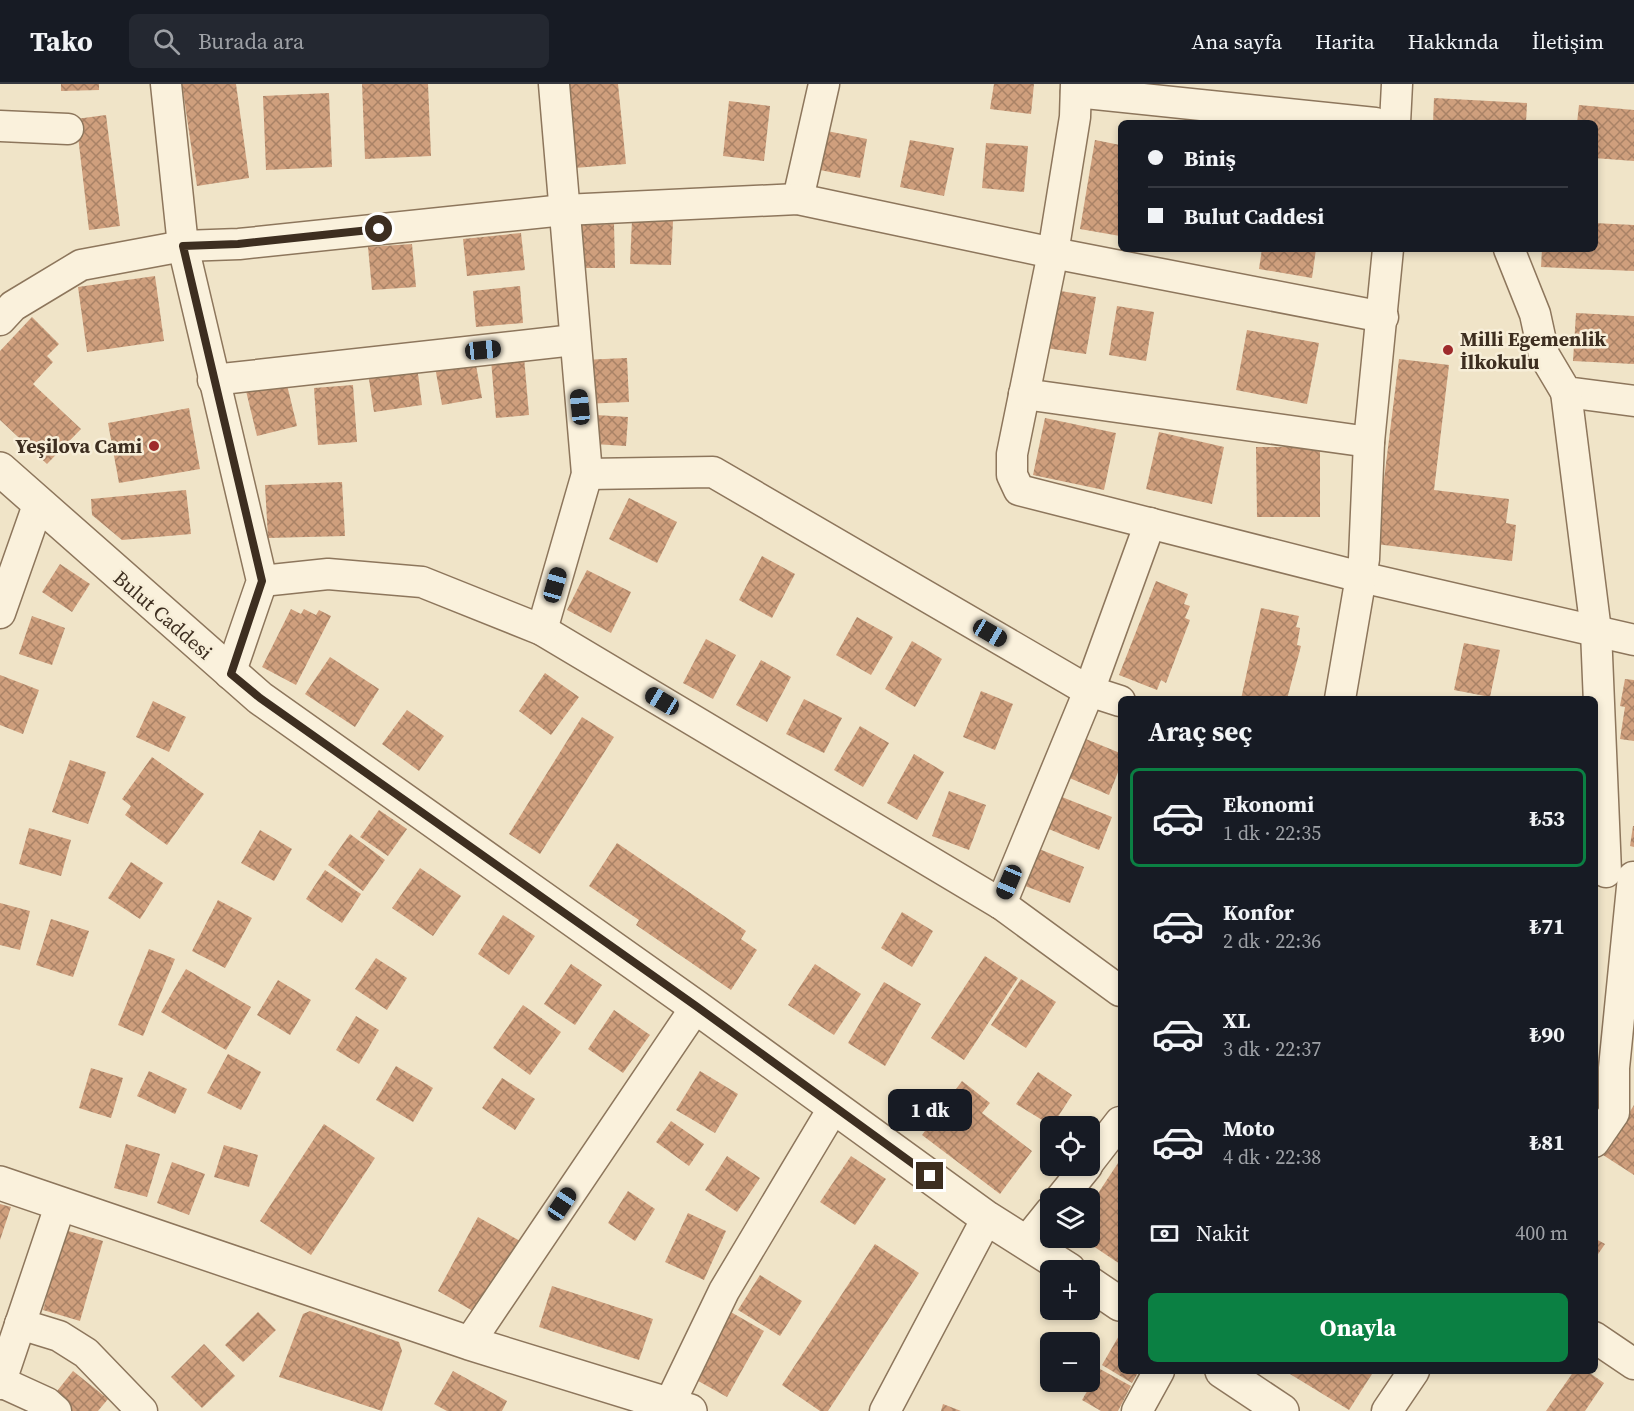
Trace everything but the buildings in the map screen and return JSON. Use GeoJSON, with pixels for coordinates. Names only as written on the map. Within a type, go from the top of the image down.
{"type":"FeatureCollection","features":[{"type":"Feature","properties":{"kind":"street"},"geometry":{"type":"LineString","coordinates":[[166,84],[183,246],[262,581],[231,674]]}},
{"type":"Feature","properties":{"kind":"street"},"geometry":{"type":"LineString","coordinates":[[542,630],[587,474],[554,84]]}},
{"type":"Feature","properties":{"kind":"street"},"geometry":{"type":"LineString","coordinates":[[798,199],[824,84]]}},
{"type":"Feature","properties":{"kind":"street"},"geometry":{"type":"LineString","coordinates":[[1395,120],[1397,84]]}},
{"type":"Feature","properties":{"kind":"street"},"geometry":{"type":"LineString","coordinates":[[1349,120],[1076,88],[1075,117],[1053,252],[1012,454],[1012,475],[1019,490],[1360,577],[1634,640]]}},
{"type":"Feature","properties":{"kind":"street"},"geometry":{"type":"LineString","coordinates":[[0,126],[68,129]]}},
{"type":"Feature","properties":{"kind":"street"},"geometry":{"type":"LineString","coordinates":[[0,320],[13,306],[81,265],[183,246],[238,244],[564,210],[798,199],[1383,317]]}},
{"type":"Feature","properties":{"kind":"street"},"geometry":{"type":"LineString","coordinates":[[1340,696],[1360,577],[1369,442],[1388,252]]}},
{"type":"Feature","properties":{"kind":"street"},"geometry":{"type":"LineString","coordinates":[[1510,252],[1535,314],[1544,355],[1566,392],[1596,631],[1617,874],[1614,1113],[1598,1136]]}},
{"type":"Feature","properties":{"kind":"street"},"geometry":{"type":"LineString","coordinates":[[213,380],[574,340]]}},
{"type":"Feature","properties":{"kind":"street"},"geometry":{"type":"LineString","coordinates":[[1566,392],[1634,401]]}},
{"type":"Feature","properties":{"kind":"street"},"geometry":{"type":"LineString","coordinates":[[1024,394],[1369,442]]}},
{"type":"Feature","properties":{"kind":"street","name":"Bulut Caddesi"},"geometry":{"type":"LineString","coordinates":[[0,469],[38,505],[260,698],[696,1006],[987,1218],[1054,1260]]}},
{"type":"Feature","properties":{"kind":"street"},"geometry":{"type":"LineString","coordinates":[[587,474],[713,472],[1089,691],[1118,700]]}},
{"type":"Feature","properties":{"kind":"street"},"geometry":{"type":"LineString","coordinates":[[0,613],[38,505]]}},
{"type":"Feature","properties":{"kind":"street"},"geometry":{"type":"LineString","coordinates":[[1000,904],[1089,691],[1150,524]]}},
{"type":"Feature","properties":{"kind":"street"},"geometry":{"type":"LineString","coordinates":[[262,581],[328,574],[423,582],[542,630],[1000,904],[1118,990]]}},
{"type":"Feature","properties":{"kind":"street"},"geometry":{"type":"LineString","coordinates":[[469,1342],[696,1006]]}},
{"type":"Feature","properties":{"kind":"street"},"geometry":{"type":"LineString","coordinates":[[0,1183],[469,1342],[680,1408],[724,1291],[834,1107]]}},
{"type":"Feature","properties":{"kind":"street"},"geometry":{"type":"LineString","coordinates":[[1100,1148],[1118,1125]]}},
{"type":"Feature","properties":{"kind":"street"},"geometry":{"type":"LineString","coordinates":[[1068,1188],[1078,1176]]}},
{"type":"Feature","properties":{"kind":"street"},"geometry":{"type":"LineString","coordinates":[[56,1411],[47,1403],[0,1383],[61,1203]]}},
{"type":"Feature","properties":{"kind":"street"},"geometry":{"type":"LineString","coordinates":[[885,1411],[987,1218]]}},
{"type":"Feature","properties":{"kind":"street"},"geometry":{"type":"LineString","coordinates":[[1026,1242],[1040,1224]]}},
{"type":"Feature","properties":{"kind":"street"},"geometry":{"type":"LineString","coordinates":[[1100,1290],[1118,1303]]}},
{"type":"Feature","properties":{"kind":"street"},"geometry":{"type":"LineString","coordinates":[[20,1324],[59,1336],[86,1353],[142,1411]]}},
{"type":"Feature","properties":{"kind":"street"},"geometry":{"type":"LineString","coordinates":[[1598,1340],[1634,1364]]}},
{"type":"Feature","properties":{"kind":"street"},"geometry":{"type":"LineString","coordinates":[[1137,1411],[1157,1374]]}},
{"type":"Feature","properties":{"kind":"street"},"geometry":{"type":"LineString","coordinates":[[1226,1374],[1282,1411]]}},
{"type":"Feature","properties":{"kind":"street"},"geometry":{"type":"LineString","coordinates":[[1387,1411],[1412,1374]]}},
{"type":"Feature","properties":{"kind":"place","name":"Milli Egemenlik İlkokulu"},"geometry":{"type":"Point","coordinates":[1448,350]}},
{"type":"Feature","properties":{"kind":"place","name":"Yeşilova Cami"},"geometry":{"type":"Point","coordinates":[154,446]}},
{"type":"Feature","properties":{"kind":"route"},"geometry":{"type":"LineString","coordinates":[[379,229],[238,244],[183,246],[262,581],[231,674],[260,698],[696,1006],[930,1176]]}}]}
